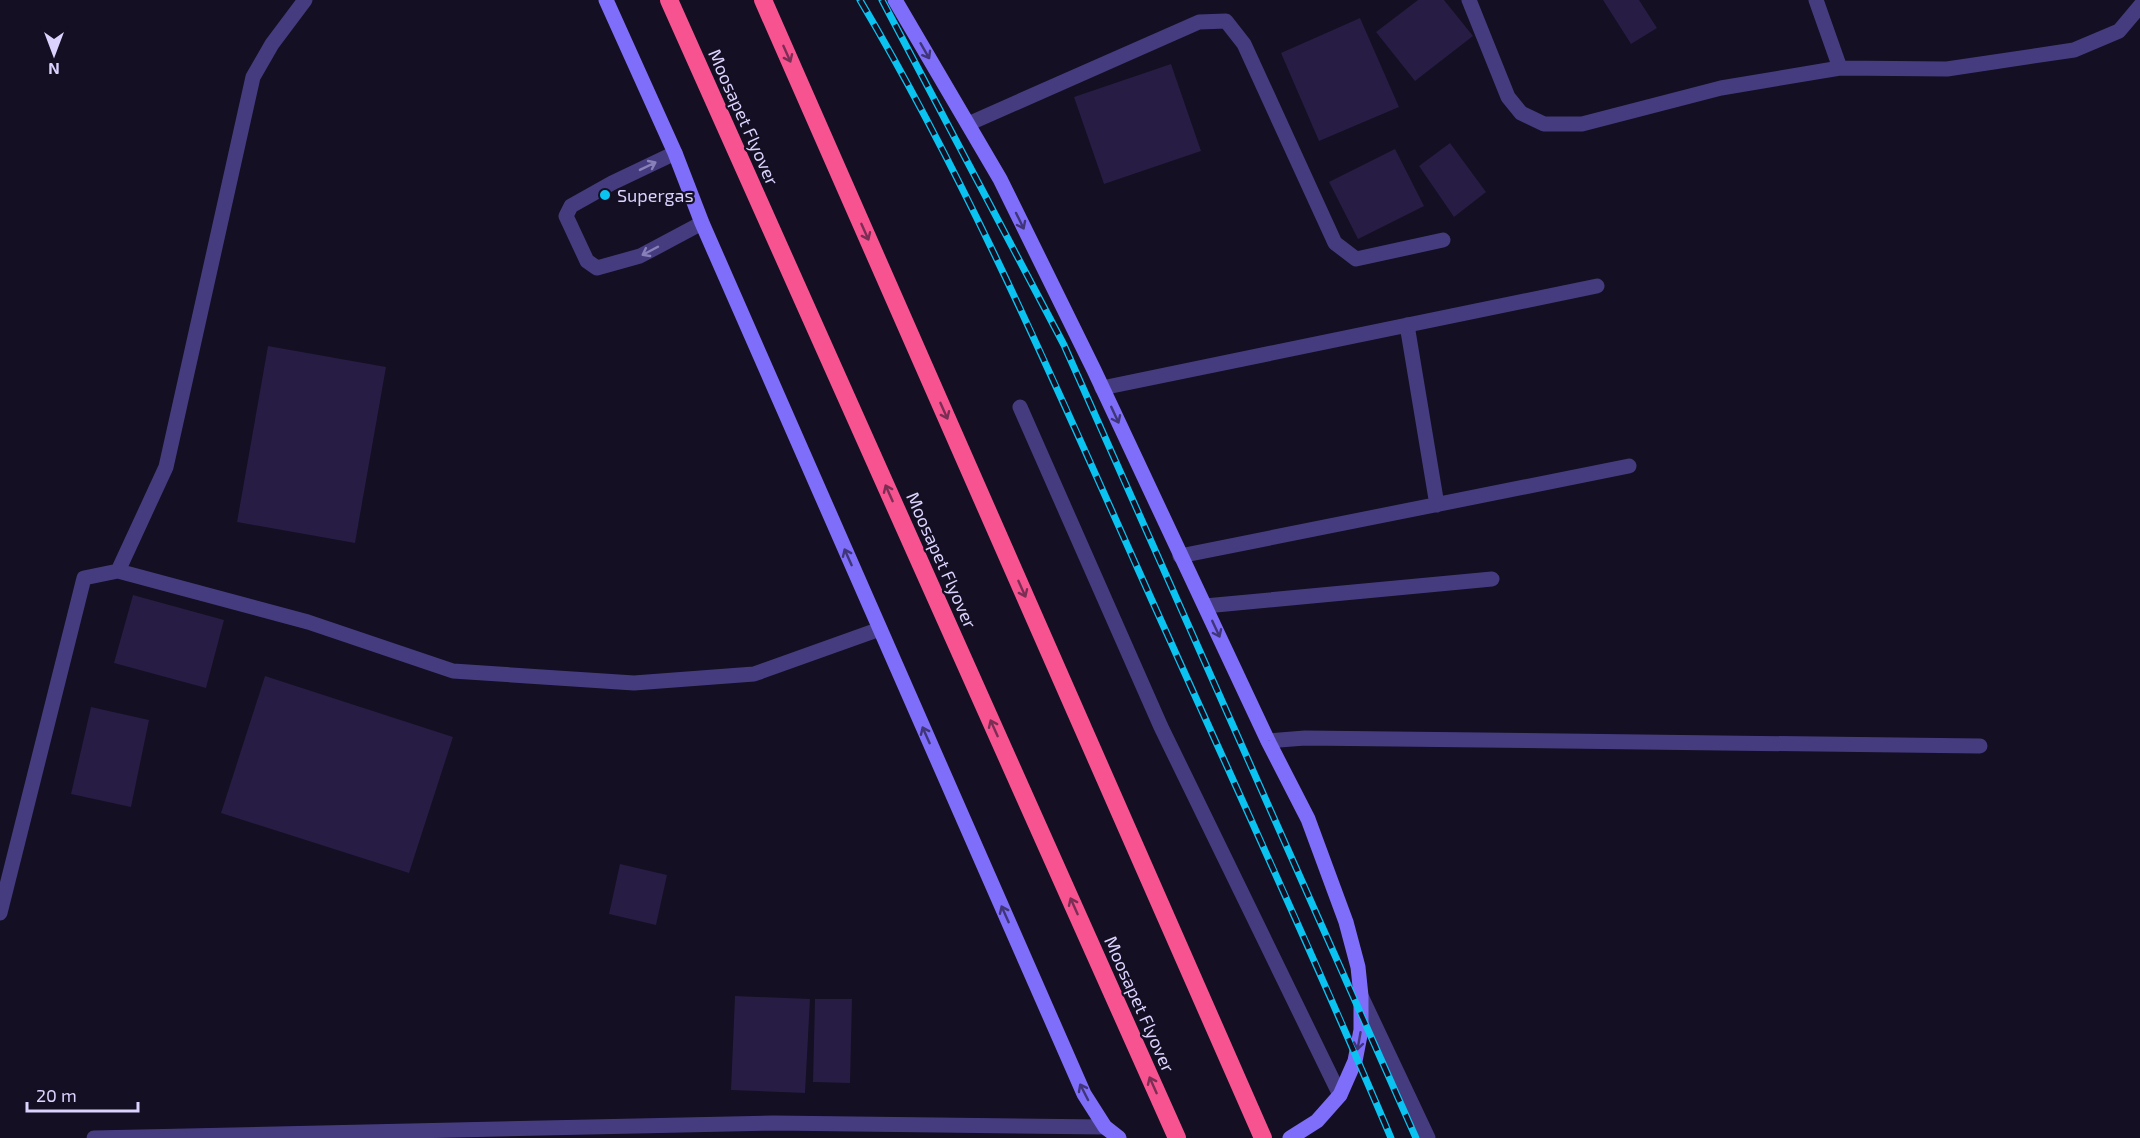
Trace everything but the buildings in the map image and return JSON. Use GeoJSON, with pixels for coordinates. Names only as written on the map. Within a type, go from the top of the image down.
{"type":"FeatureCollection","features":[{"type":"Feature","properties":{"kind":"highway","name":"Moosapet Flyover"},"geometry":{"type":"LineString","coordinates":[[669,0],[1177,1138]]}},
{"type":"Feature","properties":{"kind":"highway"},"geometry":{"type":"LineString","coordinates":[[763,0],[1263,1138]]}},
{"type":"Feature","properties":{"kind":"street"},"geometry":{"type":"LineString","coordinates":[[118,571],[166,467],[253,76],[272,44],[305,0]]}},
{"type":"Feature","properties":{"kind":"street"},"geometry":{"type":"LineString","coordinates":[[606,0],[675,153],[702,223],[1084,1094],[1105,1127],[1119,1138]]}},
{"type":"Feature","properties":{"kind":"street"},"geometry":{"type":"LineString","coordinates":[[896,0],[1000,179],[1102,388],[1268,741],[1308,819],[1343,911],[1358,967],[1361,996],[1360,1030],[1355,1061],[1340,1095],[1317,1121],[1290,1138]]}},
{"type":"Feature","properties":{"kind":"street"},"geometry":{"type":"LineString","coordinates":[[1469,0],[1508,97],[1521,113],[1544,124],[1582,124],[1721,88],[1840,68],[1947,69],[2074,50],[2119,31],[2140,6]]}},
{"type":"Feature","properties":{"kind":"street"},"geometry":{"type":"LineString","coordinates":[[1816,0],[1840,68]]}},
{"type":"Feature","properties":{"kind":"street"},"geometry":{"type":"LineString","coordinates":[[968,124],[1199,22],[1226,21],[1244,44],[1335,243],[1356,259],[1443,240]]}},
{"type":"Feature","properties":{"kind":"street"},"geometry":{"type":"LineString","coordinates":[[675,153],[612,183],[571,206],[566,216],[587,261],[597,268],[640,256],[702,223]]}},
{"type":"Feature","properties":{"kind":"street"},"geometry":{"type":"LineString","coordinates":[[1102,388],[1598,286]]}},
{"type":"Feature","properties":{"kind":"street"},"geometry":{"type":"LineString","coordinates":[[1407,325],[1437,505]]}},
{"type":"Feature","properties":{"kind":"street"},"geometry":{"type":"LineString","coordinates":[[1020,407],[1161,727],[1340,1095]]}},
{"type":"Feature","properties":{"kind":"street"},"geometry":{"type":"LineString","coordinates":[[1180,556],[1629,466]]}},
{"type":"Feature","properties":{"kind":"street"},"geometry":{"type":"LineString","coordinates":[[0,913],[84,578],[118,571],[308,622],[453,670],[634,683],[753,674],[880,629]]}},
{"type":"Feature","properties":{"kind":"street"},"geometry":{"type":"LineString","coordinates":[[1204,606],[1492,579]]}},
{"type":"Feature","properties":{"kind":"street"},"geometry":{"type":"LineString","coordinates":[[1268,741],[1305,738],[1980,746]]}},
{"type":"Feature","properties":{"kind":"street"},"geometry":{"type":"LineString","coordinates":[[1361,996],[1428,1138]]}},
{"type":"Feature","properties":{"kind":"street"},"geometry":{"type":"LineString","coordinates":[[94,1138],[773,1123],[1105,1127]]}},
{"type":"Feature","properties":{"kind":"railway"},"geometry":{"type":"LineString","coordinates":[[860,0],[899,68],[972,208],[1040,351],[1391,1138]]}},
{"type":"Feature","properties":{"kind":"railway"},"geometry":{"type":"LineString","coordinates":[[882,0],[1064,345],[1416,1138]]}},
{"type":"Feature","properties":{"kind":"place","name":"Supergas"},"geometry":{"type":"Point","coordinates":[605,195]}}]}
